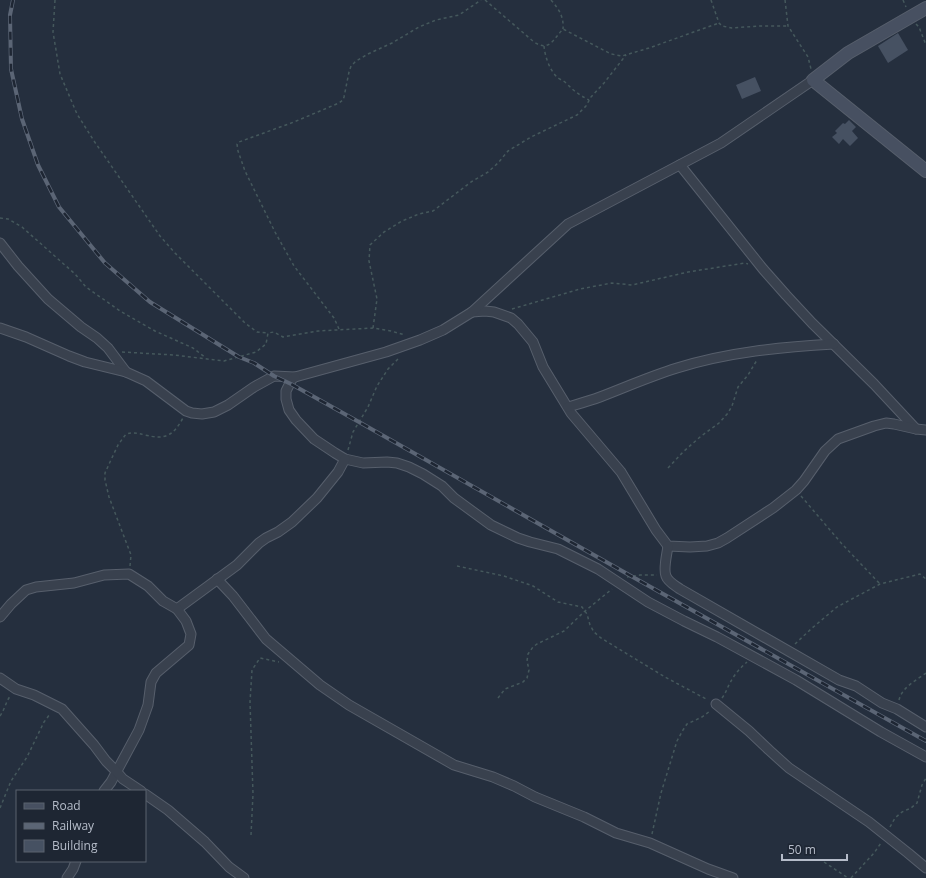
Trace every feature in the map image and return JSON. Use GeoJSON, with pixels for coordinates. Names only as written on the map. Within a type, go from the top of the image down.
{"type":"FeatureCollection","features":[{"type":"Feature","properties":{"kind":"street"},"geometry":{"type":"LineString","coordinates":[[0,328],[26,337],[84,362],[126,372],[146,381],[186,411],[202,414],[214,412],[228,405],[254,387],[274,376],[295,377],[386,352],[443,330],[472,312],[568,224],[721,143],[813,80],[848,53],[926,8]]}},
{"type":"Feature","properties":{"kind":"street"},"geometry":{"type":"LineString","coordinates":[[813,80],[926,171]]}},
{"type":"Feature","properties":{"kind":"street"},"geometry":{"type":"LineString","coordinates":[[680,165],[763,269],[786,295],[812,323],[885,395],[916,429]]}},
{"type":"Feature","properties":{"kind":"street"},"geometry":{"type":"LineString","coordinates":[[0,243],[18,266],[48,299],[108,348],[126,372]]}},
{"type":"Feature","properties":{"kind":"street"},"geometry":{"type":"LineString","coordinates":[[472,312],[494,312],[511,318],[533,342],[543,366],[571,413],[621,472],[656,530],[668,546],[665,565],[666,576],[672,583],[839,680],[856,686],[882,703],[897,709],[926,728]]}},
{"type":"Feature","properties":{"kind":"street"},"geometry":{"type":"LineString","coordinates":[[568,407],[678,367],[719,357],[763,350],[834,344]]}},
{"type":"Feature","properties":{"kind":"street"},"geometry":{"type":"LineString","coordinates":[[295,377],[292,379],[286,391],[286,399],[289,410],[296,420],[314,439],[335,454],[345,460],[363,463],[397,463],[423,474],[442,486],[454,498],[491,525],[518,538],[558,549],[598,569],[648,602],[717,637],[796,680],[881,732],[926,757]]}},
{"type":"Feature","properties":{"kind":"street"},"geometry":{"type":"LineString","coordinates":[[668,546],[690,547],[706,546],[718,543],[773,508],[796,490],[825,451],[838,439],[886,423],[926,430]]}},
{"type":"Feature","properties":{"kind":"street"},"geometry":{"type":"LineString","coordinates":[[177,609],[237,565],[259,543],[292,522],[317,498],[338,472],[345,460]]}},
{"type":"Feature","properties":{"kind":"street"},"geometry":{"type":"LineString","coordinates":[[0,617],[10,604],[26,590],[36,587],[74,583],[104,575],[129,574],[148,586],[163,602],[177,609],[186,621],[190,634],[188,645],[156,673],[151,682],[148,705],[139,730],[105,790]]}},
{"type":"Feature","properties":{"kind":"street"},"geometry":{"type":"LineString","coordinates":[[217,579],[233,596],[266,639],[296,666],[349,705],[454,765],[493,777],[535,797],[584,817],[616,833],[650,843],[708,869],[733,878]]}},
{"type":"Feature","properties":{"kind":"street"},"geometry":{"type":"LineString","coordinates":[[0,678],[16,689],[34,695],[62,709],[68,714],[106,761],[123,779],[140,790]]}},
{"type":"Feature","properties":{"kind":"street"},"geometry":{"type":"LineString","coordinates":[[716,704],[749,731],[789,768],[869,822],[926,868]]}},
{"type":"Feature","properties":{"kind":"street"},"geometry":{"type":"LineString","coordinates":[[146,795],[168,810],[205,842],[229,867],[244,878]]}},
{"type":"Feature","properties":{"kind":"street"},"geometry":{"type":"LineString","coordinates":[[67,878],[76,862]]}},
{"type":"Feature","properties":{"kind":"path"},"geometry":{"type":"LineString","coordinates":[[55,0],[54,32],[60,74],[77,114],[160,236],[175,253],[245,322],[257,332],[274,332],[283,337],[318,331],[373,328],[392,331],[420,340]]}},
{"type":"Feature","properties":{"kind":"path"},"geometry":{"type":"LineString","coordinates":[[339,329],[334,318],[294,266],[275,232],[245,171],[237,144],[339,103],[344,97],[351,66],[356,62],[368,54],[420,27],[436,20],[459,15],[481,0]]}},
{"type":"Feature","properties":{"kind":"path"},"geometry":{"type":"LineString","coordinates":[[485,0],[539,46],[549,45],[563,29],[564,21],[562,16],[551,0]]}},
{"type":"Feature","properties":{"kind":"path"},"geometry":{"type":"LineString","coordinates":[[711,0],[719,22],[722,26],[732,28],[788,26]]}},
{"type":"Feature","properties":{"kind":"path"},"geometry":{"type":"LineString","coordinates":[[785,0],[788,26],[808,57],[813,80]]}},
{"type":"Feature","properties":{"kind":"path"},"geometry":{"type":"LineString","coordinates":[[910,17],[919,27],[926,45]]}},
{"type":"Feature","properties":{"kind":"path"},"geometry":{"type":"LineString","coordinates":[[563,29],[611,54],[622,56],[662,44],[719,22]]}},
{"type":"Feature","properties":{"kind":"path"},"geometry":{"type":"LineString","coordinates":[[544,46],[551,69],[577,93],[589,100]]}},
{"type":"Feature","properties":{"kind":"path"},"geometry":{"type":"LineString","coordinates":[[373,328],[377,299],[369,261],[370,245],[384,232],[402,222],[419,214],[433,211],[471,182],[488,172],[508,152],[531,137],[578,115],[626,55]]}},
{"type":"Feature","properties":{"kind":"path"},"geometry":{"type":"LineString","coordinates":[[0,218],[8,219],[22,227],[75,274],[86,287],[120,311],[155,331],[193,348],[207,359]]}},
{"type":"Feature","properties":{"kind":"path"},"geometry":{"type":"LineString","coordinates":[[510,310],[580,289],[612,283],[632,285],[688,272],[744,263],[763,269]]}},
{"type":"Feature","properties":{"kind":"path"},"geometry":{"type":"LineString","coordinates":[[108,348],[127,353],[174,355],[224,361],[256,352],[266,344],[268,332]]}},
{"type":"Feature","properties":{"kind":"path"},"geometry":{"type":"LineString","coordinates":[[668,468],[683,452],[719,423],[728,413],[732,406],[738,387],[748,376],[763,350]]}},
{"type":"Feature","properties":{"kind":"path"},"geometry":{"type":"LineString","coordinates":[[345,460],[353,432],[368,407],[378,386],[388,369],[404,354]]}},
{"type":"Feature","properties":{"kind":"path"},"geometry":{"type":"LineString","coordinates":[[129,574],[131,555],[109,496],[105,473],[118,445],[126,434],[133,432],[151,437],[163,437],[172,433],[178,426],[186,411]]}},
{"type":"Feature","properties":{"kind":"path"},"geometry":{"type":"LineString","coordinates":[[796,490],[846,548],[880,584]]}},
{"type":"Feature","properties":{"kind":"path"},"geometry":{"type":"LineString","coordinates":[[457,566],[504,576],[534,586],[558,602],[582,607],[587,614],[594,632],[601,638],[665,677],[716,704]]}},
{"type":"Feature","properties":{"kind":"path"},"geometry":{"type":"LineString","coordinates":[[788,650],[837,607],[880,584],[920,574],[926,577]]}},
{"type":"Feature","properties":{"kind":"path"},"geometry":{"type":"LineString","coordinates":[[498,698],[505,690],[523,682],[527,678],[529,670],[527,661],[528,654],[533,647],[564,631],[618,581],[640,575],[666,576]]}},
{"type":"Feature","properties":{"kind":"path"},"geometry":{"type":"LineString","coordinates":[[650,843],[661,793],[682,730],[687,724],[702,717],[712,709],[725,694],[738,670],[753,657]]}},
{"type":"Feature","properties":{"kind":"path"},"geometry":{"type":"LineString","coordinates":[[251,835],[253,794],[250,702],[252,670],[260,658],[296,666]]}},
{"type":"Feature","properties":{"kind":"path"},"geometry":{"type":"LineString","coordinates":[[897,709],[900,696],[905,689],[926,673]]}},
{"type":"Feature","properties":{"kind":"path"},"geometry":{"type":"LineString","coordinates":[[0,716],[8,699],[16,689]]}},
{"type":"Feature","properties":{"kind":"path"},"geometry":{"type":"LineString","coordinates":[[0,808],[11,781],[27,757],[44,722],[56,706]]}},
{"type":"Feature","properties":{"kind":"path"},"geometry":{"type":"LineString","coordinates":[[851,878],[874,853],[895,818],[916,803],[926,778]]}},
{"type":"Feature","properties":{"kind":"path"},"geometry":{"type":"LineString","coordinates":[[824,862],[848,878]]}},
{"type":"Feature","properties":{"kind":"building"},"geometry":{"type":"Polygon","coordinates":[[[898,33],[908,50],[888,63],[878,46],[898,33]]]}},
{"type":"Feature","properties":{"kind":"building"},"geometry":{"type":"Polygon","coordinates":[[[755,77],[761,91],[742,99],[736,85],[755,77]]]}},
{"type":"Feature","properties":{"kind":"building"},"geometry":{"type":"Polygon","coordinates":[[[849,120],[856,127],[852,131],[858,138],[850,146],[843,139],[839,144],[832,137],[837,133],[835,131],[843,123],[845,124],[849,120]]]}},
{"type":"Feature","properties":{"kind":"railway"},"geometry":{"type":"LineString","coordinates":[[13,0],[10,15],[11,69],[22,119],[38,165],[59,207],[105,263],[150,302],[239,357],[254,363],[274,376],[359,422],[926,741]]}}]}
